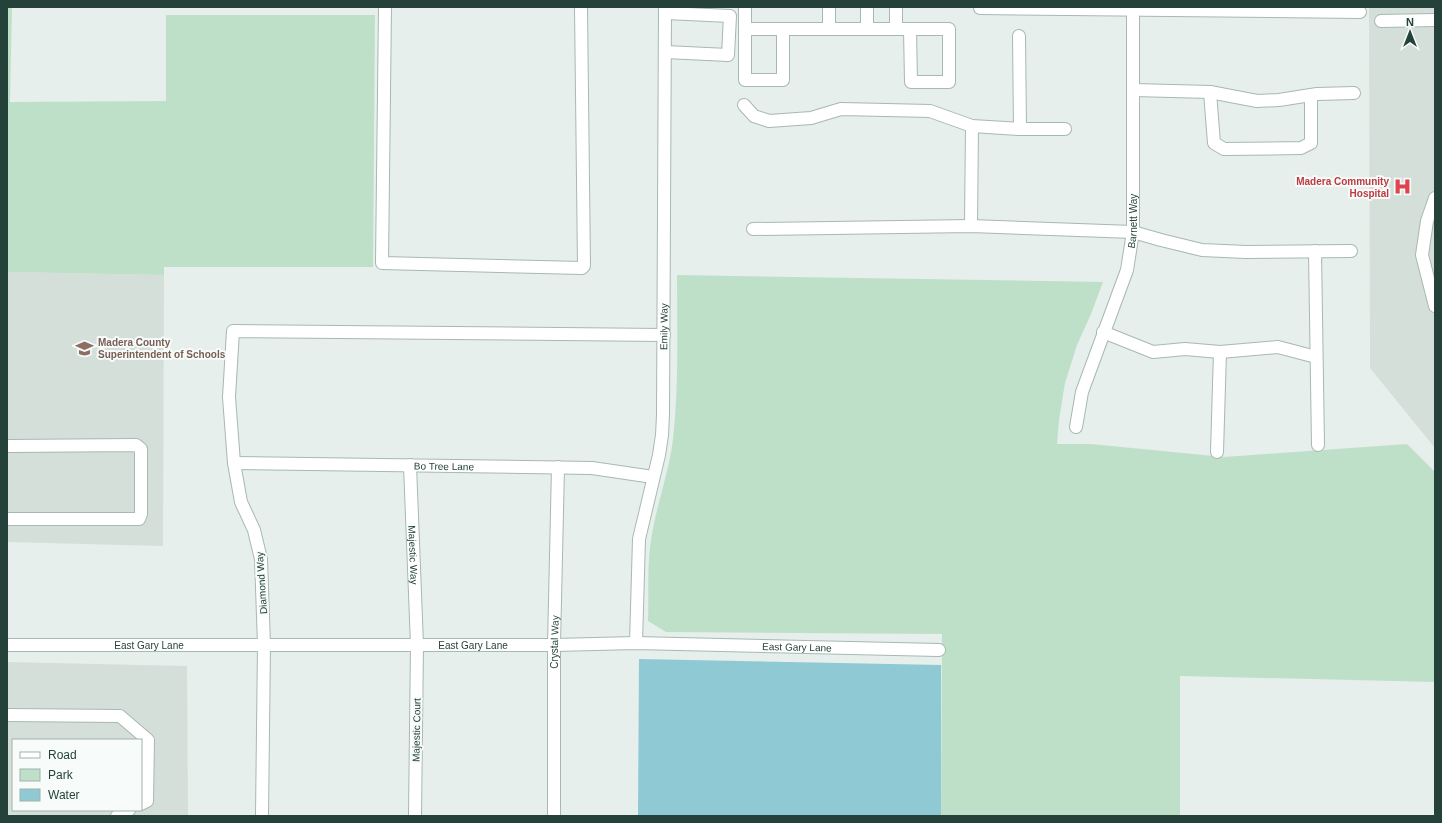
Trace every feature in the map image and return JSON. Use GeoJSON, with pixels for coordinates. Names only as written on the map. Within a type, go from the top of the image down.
{"type":"FeatureCollection","features":[{"type":"Feature","properties":{"kind":"street"},"geometry":{"type":"LineString","coordinates":[[385,7],[382,263],[582,268],[584,266],[580,7]]}},
{"type":"Feature","properties":{"kind":"street"},"geometry":{"type":"LineString","coordinates":[[745,7],[745,80],[783,80],[783,29]]}},
{"type":"Feature","properties":{"kind":"street"},"geometry":{"type":"LineString","coordinates":[[829,7],[829,29]]}},
{"type":"Feature","properties":{"kind":"street"},"geometry":{"type":"LineString","coordinates":[[867,7],[867,29]]}},
{"type":"Feature","properties":{"kind":"street"},"geometry":{"type":"LineString","coordinates":[[896,7],[896,29]]}},
{"type":"Feature","properties":{"kind":"street"},"geometry":{"type":"LineString","coordinates":[[980,8],[1360,12]]}},
{"type":"Feature","properties":{"kind":"street","name":"Barnett Way"},"geometry":{"type":"LineString","coordinates":[[1076,427],[1082,392],[1127,270],[1133,232],[1133,9]]}},
{"type":"Feature","properties":{"kind":"street"},"geometry":{"type":"LineString","coordinates":[[665,52],[728,56],[730,16],[666,10]]}},
{"type":"Feature","properties":{"kind":"street","name":"Emily Way"},"geometry":{"type":"LineString","coordinates":[[636,643],[639,539],[662,435],[666,10]]}},
{"type":"Feature","properties":{"kind":"street"},"geometry":{"type":"LineString","coordinates":[[1381,21],[1435,20]]}},
{"type":"Feature","properties":{"kind":"street"},"geometry":{"type":"LineString","coordinates":[[745,29],[783,29],[829,29],[867,29],[896,29],[910,29],[949,29],[949,82],[911,82],[910,29]]}},
{"type":"Feature","properties":{"kind":"street"},"geometry":{"type":"LineString","coordinates":[[1019,36],[1020,129]]}},
{"type":"Feature","properties":{"kind":"street"},"geometry":{"type":"LineString","coordinates":[[1134,90],[1210,92],[1257,101],[1279,100],[1311,95],[1354,93]]}},
{"type":"Feature","properties":{"kind":"street"},"geometry":{"type":"LineString","coordinates":[[1210,92],[1214,143],[1224,149],[1302,148],[1311,143],[1311,95]]}},
{"type":"Feature","properties":{"kind":"street"},"geometry":{"type":"LineString","coordinates":[[744,105],[754,116],[769,121],[811,118],[841,109],[930,111],[972,126],[1020,129],[1065,129]]}},
{"type":"Feature","properties":{"kind":"street"},"geometry":{"type":"LineString","coordinates":[[971,226],[972,126]]}},
{"type":"Feature","properties":{"kind":"street"},"geometry":{"type":"LineString","coordinates":[[1435,198],[1427,221],[1422,255],[1434,294],[1435,306]]}},
{"type":"Feature","properties":{"kind":"street"},"geometry":{"type":"LineString","coordinates":[[753,229],[971,226],[1133,232],[1202,250],[1246,252],[1351,251]]}},
{"type":"Feature","properties":{"kind":"street"},"geometry":{"type":"LineString","coordinates":[[1315,251],[1318,445]]}},
{"type":"Feature","properties":{"kind":"street","name":"Diamond Way"},"geometry":{"type":"LineString","coordinates":[[262,816],[264,644],[261,559],[254,530],[241,502],[234,463],[229,397],[233,331],[664,335]]}},
{"type":"Feature","properties":{"kind":"street"},"geometry":{"type":"LineString","coordinates":[[1103,332],[1153,352],[1185,349],[1220,352],[1278,346],[1316,357]]}},
{"type":"Feature","properties":{"kind":"street"},"geometry":{"type":"LineString","coordinates":[[1217,452],[1220,352]]}},
{"type":"Feature","properties":{"kind":"street"},"geometry":{"type":"LineString","coordinates":[[7,446],[136,445],[141,449],[141,514],[139,519],[7,519]]}},
{"type":"Feature","properties":{"kind":"street","name":"Bo Tree Lane"},"geometry":{"type":"LineString","coordinates":[[234,463],[592,468],[653,477]]}},
{"type":"Feature","properties":{"kind":"street","name":"Majestic Way"},"geometry":{"type":"LineString","coordinates":[[410,465],[417,644]]}},
{"type":"Feature","properties":{"kind":"street","name":"Crystal Way"},"geometry":{"type":"LineString","coordinates":[[554,816],[554,645],[558,467]]}},
{"type":"Feature","properties":{"kind":"street","name":"East Gary Lane"},"geometry":{"type":"LineString","coordinates":[[7,645],[554,645],[636,643],[939,650]]}},
{"type":"Feature","properties":{"kind":"street","name":"Majestic Court"},"geometry":{"type":"LineString","coordinates":[[415,816],[417,644]]}},
{"type":"Feature","properties":{"kind":"street"},"geometry":{"type":"LineString","coordinates":[[7,715],[120,716],[148,740],[147,801],[142,804]]}},
{"type":"Feature","properties":{"kind":"street"},"geometry":{"type":"LineString","coordinates":[[117,816],[127,811]]}},
{"type":"Feature","properties":{"kind":"shaded area","name":"Madera Community Hospital"},"geometry":{"type":"Polygon","coordinates":[[[1369,7],[1435,7],[1435,448],[1370,368],[1369,7]]]}},
{"type":"Feature","properties":{"kind":"shaded area"},"geometry":{"type":"Polygon","coordinates":[[[7,272],[164,275],[163,546],[7,542],[7,272]]]}},
{"type":"Feature","properties":{"kind":"shaded area"},"geometry":{"type":"Polygon","coordinates":[[[7,662],[187,666],[188,816],[7,816],[7,662]]]}},
{"type":"Feature","properties":{"kind":"green space"},"geometry":{"type":"Polygon","coordinates":[[[7,7],[12,7],[10,102],[166,101],[166,15],[375,15],[373,267],[164,267],[164,275],[7,272],[7,7]]]}},
{"type":"Feature","properties":{"kind":"green space"},"geometry":{"type":"Polygon","coordinates":[[[677,275],[1103,282],[1077,345],[1065,383],[1057,444],[1091,444],[1224,457],[1407,444],[1435,472],[1435,682],[1180,676],[1180,816],[941,816],[942,634],[666,632],[648,621],[651,540],[671,452],[675,419],[677,275]]]}},
{"type":"Feature","properties":{"kind":"water"},"geometry":{"type":"Polygon","coordinates":[[[639,659],[941,665],[941,816],[638,816],[639,659]]]}},
{"type":"Feature","properties":{"kind":"place","name":"Madera Community Hospital"},"geometry":{"type":"Point","coordinates":[1402,187]}},
{"type":"Feature","properties":{"kind":"place","name":"Madera County Superintendent of Schools"},"geometry":{"type":"Point","coordinates":[85,348]}}]}
